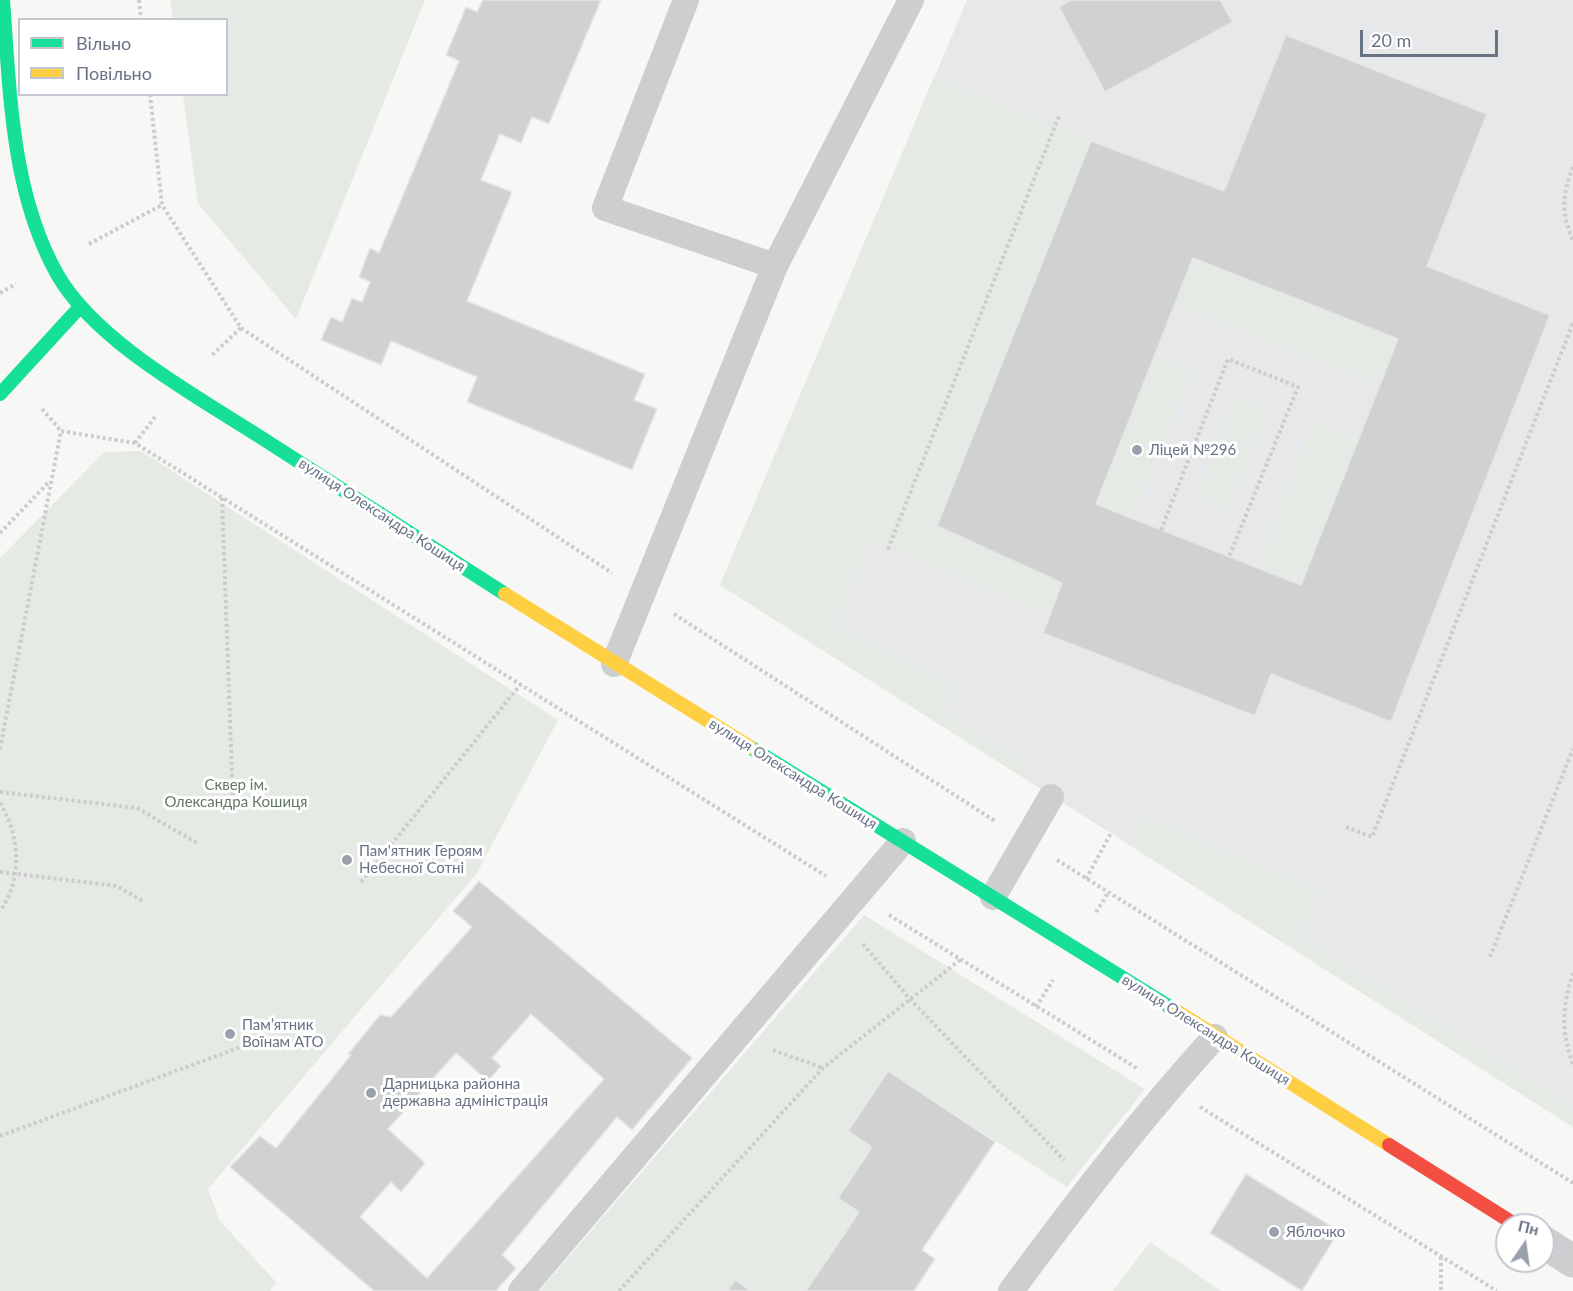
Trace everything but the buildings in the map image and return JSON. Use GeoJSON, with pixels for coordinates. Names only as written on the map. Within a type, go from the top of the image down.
{"type":"FeatureCollection","features":[{"type":"Feature","properties":{"kind":"street"},"geometry":{"type":"LineString","coordinates":[[0,394],[79,308],[52,264],[27,201],[14,132],[3,0]]}},
{"type":"Feature","properties":{"kind":"street","name":"вулиця Олександра Кошиця"},"geometry":{"type":"LineString","coordinates":[[79,308],[180,385],[614,664],[903,841],[1497,1213]]}},
{"type":"Feature","properties":{"kind":"street"},"geometry":{"type":"LineString","coordinates":[[1555,1250],[1573,1261]]}},
{"type":"Feature","properties":{"kind":"lane"},"geometry":{"type":"LineString","coordinates":[[686,0],[605,208],[775,267]]}},
{"type":"Feature","properties":{"kind":"lane"},"geometry":{"type":"LineString","coordinates":[[614,664],[775,267],[911,0]]}},
{"type":"Feature","properties":{"kind":"lane"},"geometry":{"type":"LineString","coordinates":[[993,897],[1051,796]]}},
{"type":"Feature","properties":{"kind":"lane"},"geometry":{"type":"LineString","coordinates":[[521,1291],[903,841]]}},
{"type":"Feature","properties":{"kind":"lane"},"geometry":{"type":"LineString","coordinates":[[1011,1291],[1089,1186],[1169,1088],[1215,1037]]}},
{"type":"Feature","properties":{"kind":"path"},"geometry":{"type":"LineString","coordinates":[[139,0],[141,18]]}},
{"type":"Feature","properties":{"kind":"path"},"geometry":{"type":"LineString","coordinates":[[150,96],[162,205],[242,327],[644,594],[1026,841],[1573,1183]]}},
{"type":"Feature","properties":{"kind":"path"},"geometry":{"type":"LineString","coordinates":[[888,549],[1059,116]]}},
{"type":"Feature","properties":{"kind":"path"},"geometry":{"type":"LineString","coordinates":[[1573,167],[1563,191],[1568,228],[1573,241]]}},
{"type":"Feature","properties":{"kind":"path"},"geometry":{"type":"LineString","coordinates":[[1568,228],[1573,230]]}},
{"type":"Feature","properties":{"kind":"path"},"geometry":{"type":"LineString","coordinates":[[1346,827],[1372,837],[1573,323]]}},
{"type":"Feature","properties":{"kind":"path"},"geometry":{"type":"LineString","coordinates":[[135,443],[180,385],[242,327]]}},
{"type":"Feature","properties":{"kind":"path"},"geometry":{"type":"LineString","coordinates":[[1161,530],[1228,359],[1298,387],[1229,557]]}},
{"type":"Feature","properties":{"kind":"path"},"geometry":{"type":"LineString","coordinates":[[0,749],[61,431],[135,443],[857,896],[1497,1291]]}},
{"type":"Feature","properties":{"kind":"path"},"geometry":{"type":"LineString","coordinates":[[0,533],[51,480]]}},
{"type":"Feature","properties":{"kind":"path"},"geometry":{"type":"LineString","coordinates":[[222,497],[232,804]]}},
{"type":"Feature","properties":{"kind":"path"},"geometry":{"type":"LineString","coordinates":[[361,882],[521,684]]}},
{"type":"Feature","properties":{"kind":"path"},"geometry":{"type":"LineString","coordinates":[[1490,957],[1573,748]]}},
{"type":"Feature","properties":{"kind":"path"},"geometry":{"type":"LineString","coordinates":[[0,792],[136,808],[196,843]]}},
{"type":"Feature","properties":{"kind":"path"},"geometry":{"type":"LineString","coordinates":[[0,803],[8,816],[16,844],[16,874],[5,904],[0,911]]}},
{"type":"Feature","properties":{"kind":"path"},"geometry":{"type":"LineString","coordinates":[[1086,879],[1111,833]]}},
{"type":"Feature","properties":{"kind":"path"},"geometry":{"type":"LineString","coordinates":[[0,872],[117,886],[144,902]]}},
{"type":"Feature","properties":{"kind":"path"},"geometry":{"type":"LineString","coordinates":[[839,916],[910,999],[1089,1186]]}},
{"type":"Feature","properties":{"kind":"path"},"geometry":{"type":"LineString","coordinates":[[619,1291],[823,1068],[960,960]]}},
{"type":"Feature","properties":{"kind":"path"},"geometry":{"type":"LineString","coordinates":[[1573,973],[1564,1001],[1565,1042],[1573,1065]]}},
{"type":"Feature","properties":{"kind":"path"},"geometry":{"type":"LineString","coordinates":[[737,1037],[823,1068]]}},
{"type":"Feature","properties":{"kind":"path"},"geometry":{"type":"LineString","coordinates":[[0,1136],[246,1045]]}},
{"type":"Feature","properties":{"kind":"path"},"geometry":{"type":"LineString","coordinates":[[1440,1256],[1441,1291]]}},
{"type":"Feature","properties":{"kind":"shaded area","name":"Ліцей №296"},"geometry":{"type":"Polygon","coordinates":[[[967,0],[1573,0],[1573,1127],[720,585],[967,0]]]}},
{"type":"Feature","properties":{"kind":"green space"},"geometry":{"type":"Polygon","coordinates":[[[170,0],[425,0],[296,319],[198,204],[183,96],[228,96],[228,18],[173,18],[170,0]]]}},
{"type":"Feature","properties":{"kind":"green space"},"geometry":{"type":"Polygon","coordinates":[[[934,77],[1091,141],[1062,583],[1050,614],[869,540],[837,629],[952,683],[946,714],[1028,766],[1022,777],[720,585],[934,77]]]}},
{"type":"Feature","properties":{"kind":"green space"},"geometry":{"type":"Polygon","coordinates":[[[1193,258],[1398,339],[1379,385],[1175,304],[1193,258]]]}},
{"type":"Feature","properties":{"kind":"green space"},"geometry":{"type":"Polygon","coordinates":[[[1154,357],[1192,371],[1132,519],[1096,504],[1154,357]]]}},
{"type":"Feature","properties":{"kind":"green space"},"geometry":{"type":"Polygon","coordinates":[[[1235,396],[1267,409],[1229,509],[1196,497],[1235,396]]]}},
{"type":"Feature","properties":{"kind":"green space"},"geometry":{"type":"Polygon","coordinates":[[[1312,423],[1357,439],[1301,585],[1257,568],[1312,423]]]}},
{"type":"Feature","properties":{"kind":"green space","name":"Сквер ім. Олександра Кошиця"},"geometry":{"type":"Polygon","coordinates":[[[141,451],[558,720],[477,873],[208,1189],[219,1220],[277,1283],[270,1291],[0,1291],[0,558],[104,452],[141,451]]]}},
{"type":"Feature","properties":{"kind":"green space"},"geometry":{"type":"Polygon","coordinates":[[[1142,815],[1319,891],[1300,938],[1573,1107],[1573,1127],[1131,846],[1142,815]]]}},
{"type":"Feature","properties":{"kind":"green space"},"geometry":{"type":"Polygon","coordinates":[[[864,915],[1145,1089],[1067,1187],[888,1071],[848,1131],[872,1147],[838,1198],[859,1212],[806,1291],[751,1291],[735,1280],[727,1291],[539,1291],[864,915]]]}},
{"type":"Feature","properties":{"kind":"green space"},"geometry":{"type":"Polygon","coordinates":[[[1150,1242],[1221,1291],[1113,1291],[1150,1242]]]}},
{"type":"Feature","properties":{"kind":"traffic: fast"},"geometry":{"type":"LineString","coordinates":[[3,0],[15,140],[30,209],[57,274],[75,299],[97,323],[152,368],[505,594]]}},
{"type":"Feature","properties":{"kind":"traffic: fast"},"geometry":{"type":"LineString","coordinates":[[0,394],[79,308]]}},
{"type":"Feature","properties":{"kind":"traffic: fast"},"geometry":{"type":"LineString","coordinates":[[750,747],[1178,1012]]}},
{"type":"Feature","properties":{"kind":"traffic: slow"},"geometry":{"type":"LineString","coordinates":[[505,594],[750,747]]}},
{"type":"Feature","properties":{"kind":"traffic: slow"},"geometry":{"type":"LineString","coordinates":[[1178,1012],[1389,1145]]}},
{"type":"Feature","properties":{"kind":"traffic: jam"},"geometry":{"type":"LineString","coordinates":[[1389,1145],[1497,1213]]}},
{"type":"Feature","properties":{"kind":"place","name":"Ліцей №296"},"geometry":{"type":"Point","coordinates":[1137,450]}},
{"type":"Feature","properties":{"kind":"place","name":"Пам'ятник Героям Небесної Сотні"},"geometry":{"type":"Point","coordinates":[347,860]}},
{"type":"Feature","properties":{"kind":"place","name":"Пам’ятник Воїнам АТО"},"geometry":{"type":"Point","coordinates":[230,1034]}},
{"type":"Feature","properties":{"kind":"place","name":"Дарницька районна державна адміністрація"},"geometry":{"type":"Point","coordinates":[371,1093]}},
{"type":"Feature","properties":{"kind":"place","name":"Яблочко"},"geometry":{"type":"Point","coordinates":[1274,1232]}}]}
